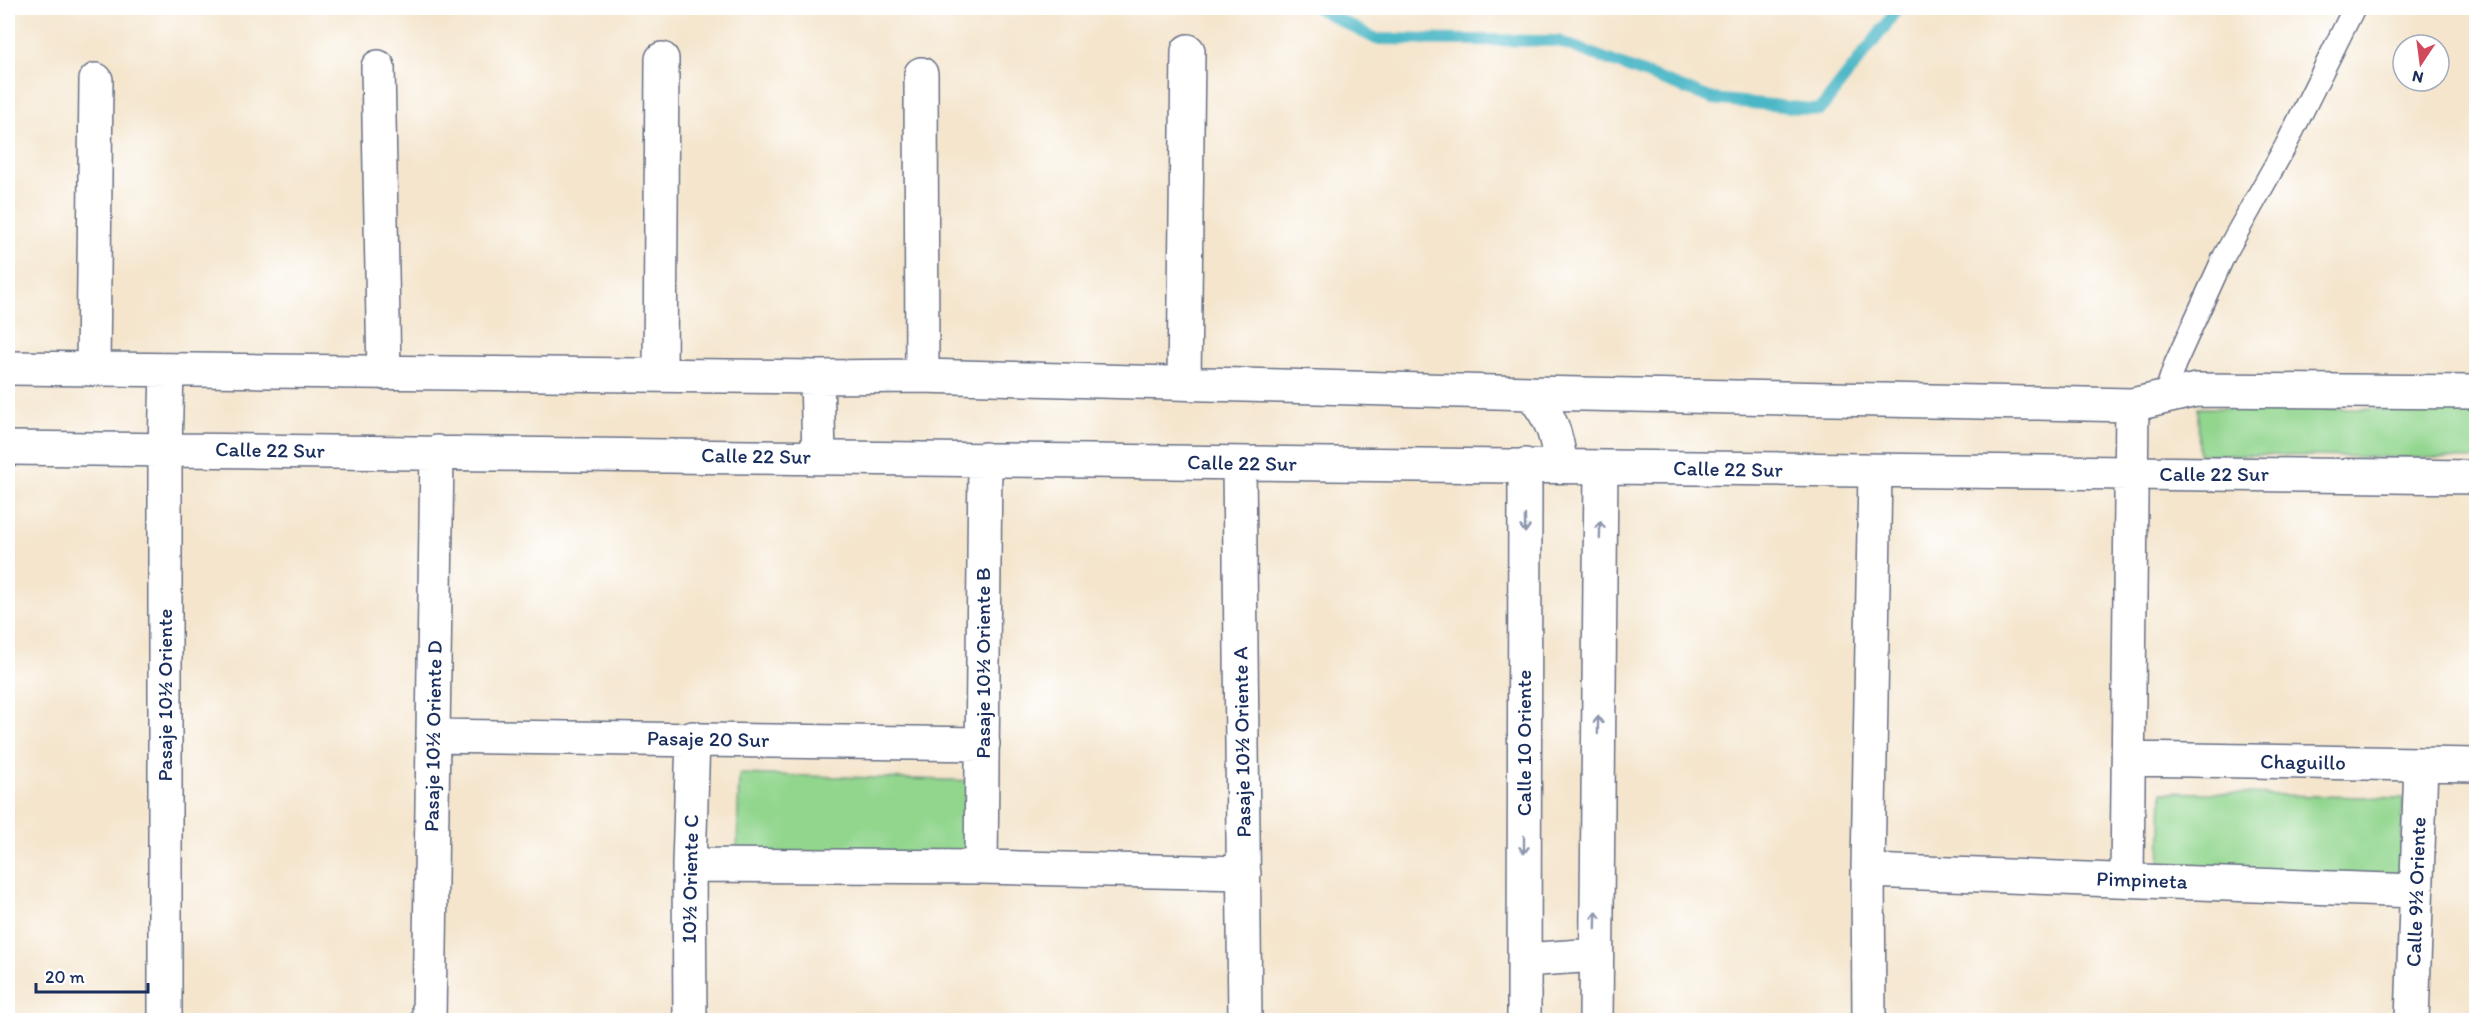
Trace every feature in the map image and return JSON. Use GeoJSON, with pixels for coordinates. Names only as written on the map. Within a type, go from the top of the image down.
{"type":"FeatureCollection","features":[{"type":"Feature","properties":{"kind":"street"},"geometry":{"type":"LineString","coordinates":[[1184,382],[1188,51]]}},
{"type":"Feature","properties":{"kind":"street"},"geometry":{"type":"LineString","coordinates":[[660,375],[662,59]]}},
{"type":"Feature","properties":{"kind":"street"},"geometry":{"type":"LineString","coordinates":[[378,67],[384,373]]}},
{"type":"Feature","properties":{"kind":"street"},"geometry":{"type":"LineString","coordinates":[[921,74],[921,376]]}},
{"type":"Feature","properties":{"kind":"street"},"geometry":{"type":"LineString","coordinates":[[93,369],[96,80]]}},
{"type":"Feature","properties":{"kind":"street"},"geometry":{"type":"LineString","coordinates":[[8,368],[817,377],[921,376],[1531,393],[2132,405],[2196,390],[2476,392]]}},
{"type":"Feature","properties":{"kind":"street","name":"Pasaje 10½ Oriente"},"geometry":{"type":"LineString","coordinates":[[165,1020],[167,370]]}},
{"type":"Feature","properties":{"kind":"street"},"geometry":{"type":"LineString","coordinates":[[817,377],[819,457]]}},
{"type":"Feature","properties":{"kind":"street"},"geometry":{"type":"LineString","coordinates":[[1531,393],[1548,414],[1557,438],[1561,466]]}},
{"type":"Feature","properties":{"kind":"street"},"geometry":{"type":"LineString","coordinates":[[2127,880],[2132,405]]}},
{"type":"Feature","properties":{"kind":"street","name":"Calle 22 Sur"},"geometry":{"type":"LineString","coordinates":[[8,448],[2476,477]]}},
{"type":"Feature","properties":{"kind":"street","name":"Pasaje 10½ Oriente D"},"geometry":{"type":"LineString","coordinates":[[429,1020],[437,452]]}},
{"type":"Feature","properties":{"kind":"street","name":"Pasaje 10½ Oriente B"},"geometry":{"type":"LineString","coordinates":[[981,867],[985,459]]}},
{"type":"Feature","properties":{"kind":"street","name":"Pasaje 10½ Oriente A"},"geometry":{"type":"LineString","coordinates":[[1239,464],[1245,1020]]}},
{"type":"Feature","properties":{"kind":"street","name":"Calle 10 Oriente"},"geometry":{"type":"LineString","coordinates":[[1524,1020],[1525,465]]}},
{"type":"Feature","properties":{"kind":"street"},"geometry":{"type":"LineString","coordinates":[[1596,1020],[1601,466]]}},
{"type":"Feature","properties":{"kind":"street"},"geometry":{"type":"LineString","coordinates":[[1869,1020],[1868,871],[1875,471]]}},
{"type":"Feature","properties":{"kind":"street","name":"Pasaje 20 Sur"},"geometry":{"type":"LineString","coordinates":[[433,736],[983,744]]}},
{"type":"Feature","properties":{"kind":"street","name":"10½ Oriente C"},"geometry":{"type":"LineString","coordinates":[[690,1020],[689,865],[693,738]]}},
{"type":"Feature","properties":{"kind":"street","name":"Chaguillo"},"geometry":{"type":"LineString","coordinates":[[2129,759],[2476,765]]}},
{"type":"Feature","properties":{"kind":"street","name":"Calle 9½ Oriente"},"geometry":{"type":"LineString","coordinates":[[2412,1020],[2421,764]]}},
{"type":"Feature","properties":{"kind":"street"},"geometry":{"type":"LineString","coordinates":[[689,865],[981,867],[1244,873]]}},
{"type":"Feature","properties":{"kind":"street","name":"Pimpineta"},"geometry":{"type":"LineString","coordinates":[[1868,871],[2416,891]]}},
{"type":"Feature","properties":{"kind":"street"},"geometry":{"type":"LineString","coordinates":[[1524,960],[1596,955]]}},
{"type":"Feature","properties":{"kind":"lane"},"geometry":{"type":"LineString","coordinates":[[2164,397],[2175,364],[2224,256],[2285,147],[2354,8]]}},
{"type":"Feature","properties":{"kind":"green space"},"geometry":{"type":"Polygon","coordinates":[[[2198,408],[2476,410],[2476,459],[2199,454],[2198,408]]]}},
{"type":"Feature","properties":{"kind":"green space"},"geometry":{"type":"Polygon","coordinates":[[[739,774],[980,781],[978,861],[737,854],[739,774]]]}},
{"type":"Feature","properties":{"kind":"green space"},"geometry":{"type":"Polygon","coordinates":[[[2162,792],[2403,798],[2401,878],[2160,871],[2162,792]]]}},
{"type":"Feature","properties":{"kind":"waterway"},"geometry":{"type":"LineString","coordinates":[[1317,8],[1376,39],[1558,41],[1713,99],[1820,110],[1897,8]]}}]}
